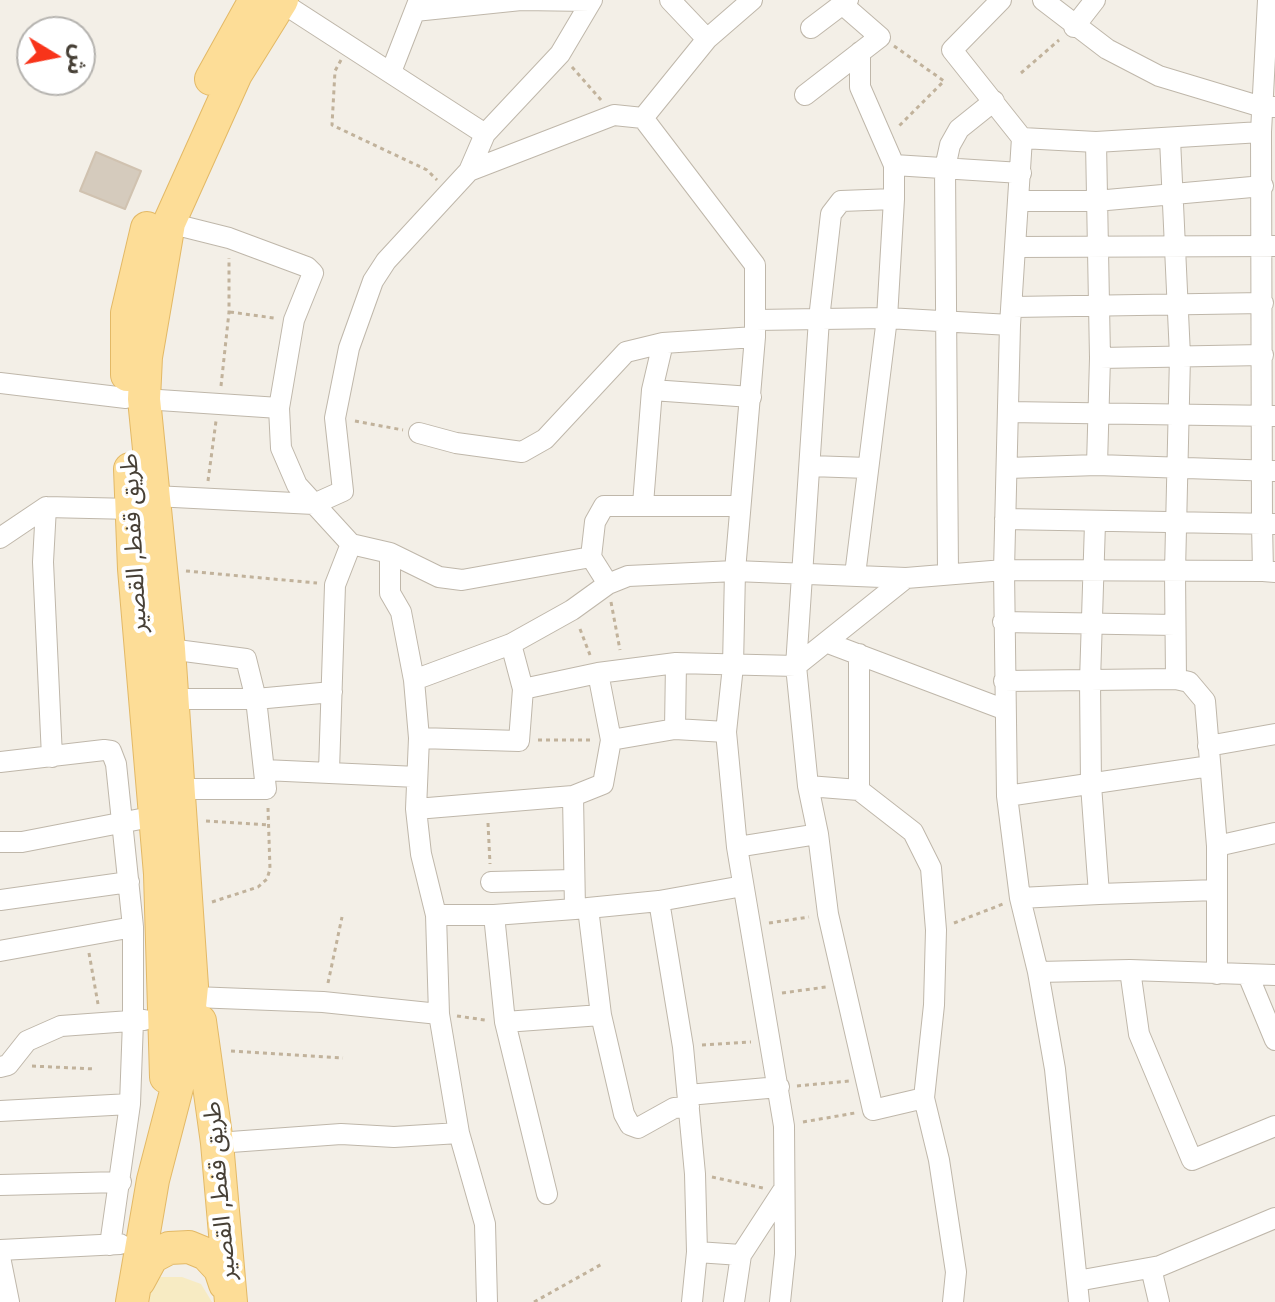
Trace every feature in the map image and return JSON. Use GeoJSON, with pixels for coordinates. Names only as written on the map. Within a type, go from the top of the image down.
{"type":"FeatureCollection","features":[{"type":"Feature","properties":{"kind":"main road","name":"طريق قفط, القصير"},"geometry":{"type":"LineString","coordinates":[[135,399],[146,357],[169,223],[236,74],[273,1]]}},
{"type":"Feature","properties":{"kind":"main road","name":"طريق قفط, القصير"},"geometry":{"type":"LineString","coordinates":[[169,1112],[164,1066],[173,808],[173,699],[162,569],[144,502],[127,313],[151,216],[198,103],[273,1]]}},
{"type":"Feature","properties":{"kind":"main road","name":"طريق قفط, القصير"},"geometry":{"type":"LineString","coordinates":[[132,1300],[153,1180],[185,1057],[193,992],[189,908],[134,569],[144,502]]}},
{"type":"Feature","properties":{"kind":"main road","name":"طريق قفط, القصير"},"geometry":{"type":"LineString","coordinates":[[193,992],[206,1050],[231,1302]]}},
{"type":"Feature","properties":{"kind":"main road"},"geometry":{"type":"LineString","coordinates":[[132,1300],[152,1257],[169,1248],[189,1247],[206,1254],[220,1269],[231,1302]]}},
{"type":"Feature","properties":{"kind":"street"},"geometry":{"type":"LineString","coordinates":[[0,538],[46,507],[206,499],[314,504],[344,489],[335,418],[349,348],[373,281],[386,261],[469,171],[485,134],[560,54],[591,1],[521,0],[417,6],[391,72]]}},
{"type":"Feature","properties":{"kind":"street"},"geometry":{"type":"LineString","coordinates":[[670,0],[707,39]]}},
{"type":"Feature","properties":{"kind":"street"},"geometry":{"type":"LineString","coordinates":[[643,118],[707,39],[752,0]]}},
{"type":"Feature","properties":{"kind":"street"},"geometry":{"type":"LineString","coordinates":[[1001,0],[952,50],[1022,138],[1005,519],[1003,709],[1007,796],[1020,898],[1038,972],[1067,1167],[1079,1302]]}},
{"type":"Feature","properties":{"kind":"street"},"geometry":{"type":"LineString","coordinates":[[1043,0],[1074,27],[1107,49],[1159,76],[1269,107]]}},
{"type":"Feature","properties":{"kind":"street"},"geometry":{"type":"LineString","coordinates":[[1074,27],[1095,0]]}},
{"type":"Feature","properties":{"kind":"street"},"geometry":{"type":"LineString","coordinates":[[414,680],[511,644],[572,610],[608,584],[648,573],[735,571],[906,578],[1004,570],[1269,571],[1269,416],[1263,355],[1269,326],[1263,303],[1269,245],[1267,175],[1261,132],[1269,107],[1268,0]]}},
{"type":"Feature","properties":{"kind":"street"},"geometry":{"type":"LineString","coordinates":[[273,1],[391,72],[485,134]]}},
{"type":"Feature","properties":{"kind":"street"},"geometry":{"type":"LineString","coordinates":[[805,95],[880,37],[845,2],[811,28]]}},
{"type":"Feature","properties":{"kind":"street"},"geometry":{"type":"LineString","coordinates":[[855,575],[887,318],[894,199],[894,165],[860,87],[860,52]]}},
{"type":"Feature","properties":{"kind":"street"},"geometry":{"type":"LineString","coordinates":[[948,574],[945,168],[950,145],[959,129],[994,101]]}},
{"type":"Feature","properties":{"kind":"street"},"geometry":{"type":"LineString","coordinates":[[469,171],[614,115],[643,118],[693,186],[753,258],[756,329],[735,571],[733,666],[726,732],[737,847],[784,1126],[782,1192],[785,1254],[780,1302]]}},
{"type":"Feature","properties":{"kind":"street"},"geometry":{"type":"LineString","coordinates":[[1022,138],[1096,142],[1261,132]]}},
{"type":"Feature","properties":{"kind":"street"},"geometry":{"type":"LineString","coordinates":[[1170,139],[1181,416],[1175,523],[1176,679]]}},
{"type":"Feature","properties":{"kind":"street"},"geometry":{"type":"LineString","coordinates":[[1096,142],[1100,358],[1097,465]]}},
{"type":"Feature","properties":{"kind":"street"},"geometry":{"type":"LineString","coordinates":[[894,165],[1021,173]]}},
{"type":"Feature","properties":{"kind":"street"},"geometry":{"type":"LineString","coordinates":[[1018,201],[1096,201],[1171,195],[1267,175]]}},
{"type":"Feature","properties":{"kind":"street"},"geometry":{"type":"LineString","coordinates":[[894,199],[841,201],[834,205],[819,319],[796,666],[808,786],[818,834],[828,914],[873,1110],[924,1098]]}},
{"type":"Feature","properties":{"kind":"street"},"geometry":{"type":"LineString","coordinates":[[169,223],[229,238],[307,267],[313,273],[294,320],[279,408],[281,448],[297,485],[351,544],[390,553],[439,577],[462,580],[591,557]]}},
{"type":"Feature","properties":{"kind":"street"},"geometry":{"type":"LineString","coordinates":[[1016,247],[1097,249],[1269,245]]}},
{"type":"Feature","properties":{"kind":"street"},"geometry":{"type":"LineString","coordinates":[[419,433],[456,443],[522,452],[532,449],[614,362],[639,347],[663,343],[819,319],[887,318],[945,323],[1098,304],[1179,307],[1263,303]]}},
{"type":"Feature","properties":{"kind":"street"},"geometry":{"type":"LineString","coordinates":[[643,504],[652,390],[663,343]]}},
{"type":"Feature","properties":{"kind":"street"},"geometry":{"type":"LineString","coordinates":[[1100,358],[1263,355]]}},
{"type":"Feature","properties":{"kind":"street"},"geometry":{"type":"LineString","coordinates":[[0,383],[135,399],[279,408]]}},
{"type":"Feature","properties":{"kind":"street"},"geometry":{"type":"LineString","coordinates":[[652,390],[751,397]]}},
{"type":"Feature","properties":{"kind":"street"},"geometry":{"type":"LineString","coordinates":[[1008,412],[1100,411],[1181,416],[1269,416]]}},
{"type":"Feature","properties":{"kind":"street"},"geometry":{"type":"LineString","coordinates":[[1008,468],[1097,465],[1268,471]]}},
{"type":"Feature","properties":{"kind":"street"},"geometry":{"type":"LineString","coordinates":[[810,466],[868,468]]}},
{"type":"Feature","properties":{"kind":"street"},"geometry":{"type":"LineString","coordinates":[[608,584],[591,557],[600,510],[604,506],[740,506]]}},
{"type":"Feature","properties":{"kind":"street"},"geometry":{"type":"LineString","coordinates":[[46,507],[43,562],[52,757]]}},
{"type":"Feature","properties":{"kind":"street"},"geometry":{"type":"LineString","coordinates":[[1005,519],[1269,524]]}},
{"type":"Feature","properties":{"kind":"street"},"geometry":{"type":"LineString","coordinates":[[1095,523],[1090,681],[1091,785],[1099,894]]}},
{"type":"Feature","properties":{"kind":"street"},"geometry":{"type":"LineString","coordinates":[[329,771],[335,585],[351,544]]}},
{"type":"Feature","properties":{"kind":"street"},"geometry":{"type":"LineString","coordinates":[[390,553],[390,593],[401,612],[414,680],[419,738],[416,809],[421,854],[436,915],[439,1014],[459,1133],[485,1224],[487,1302]]}},
{"type":"Feature","properties":{"kind":"street"},"geometry":{"type":"LineString","coordinates":[[523,689],[598,673],[676,663],[796,666],[906,578]]}},
{"type":"Feature","properties":{"kind":"street"},"geometry":{"type":"LineString","coordinates":[[1003,622],[1175,625]]}},
{"type":"Feature","properties":{"kind":"street"},"geometry":{"type":"LineString","coordinates":[[828,643],[1003,709]]}},
{"type":"Feature","properties":{"kind":"street"},"geometry":{"type":"LineString","coordinates":[[419,738],[519,741],[523,689],[511,644]]}},
{"type":"Feature","properties":{"kind":"street"},"geometry":{"type":"LineString","coordinates":[[0,842],[22,842],[266,789],[256,699],[246,659],[169,649]]}},
{"type":"Feature","properties":{"kind":"street"},"geometry":{"type":"LineString","coordinates":[[859,654],[859,790]]}},
{"type":"Feature","properties":{"kind":"street"},"geometry":{"type":"LineString","coordinates":[[675,729],[676,663]]}},
{"type":"Feature","properties":{"kind":"street"},"geometry":{"type":"LineString","coordinates":[[416,809],[573,796],[599,787],[606,779],[611,740],[598,673]]}},
{"type":"Feature","properties":{"kind":"street"},"geometry":{"type":"LineString","coordinates":[[1004,681],[1176,679],[1189,682],[1205,701],[1217,846],[1217,974]]}},
{"type":"Feature","properties":{"kind":"street"},"geometry":{"type":"LineString","coordinates":[[173,699],[256,699],[332,692]]}},
{"type":"Feature","properties":{"kind":"street"},"geometry":{"type":"LineString","coordinates":[[611,740],[675,729],[726,732]]}},
{"type":"Feature","properties":{"kind":"street"},"geometry":{"type":"LineString","coordinates":[[1007,796],[1091,785],[1209,756],[1275,734]]}},
{"type":"Feature","properties":{"kind":"street"},"geometry":{"type":"LineString","coordinates":[[0,762],[111,751],[116,764],[133,927],[133,1021],[130,1104],[110,1245]]}},
{"type":"Feature","properties":{"kind":"street"},"geometry":{"type":"LineString","coordinates":[[264,770],[417,777]]}},
{"type":"Feature","properties":{"kind":"street"},"geometry":{"type":"LineString","coordinates":[[808,786],[859,790],[913,832],[931,868],[936,930],[934,1005],[924,1098],[939,1160],[956,1272],[953,1302]]}},
{"type":"Feature","properties":{"kind":"street"},"geometry":{"type":"LineString","coordinates":[[573,796],[573,880],[582,908],[617,1091],[630,1125],[638,1128],[688,1101],[779,1087]]}},
{"type":"Feature","properties":{"kind":"street"},"geometry":{"type":"LineString","coordinates":[[1217,846],[1275,833]]}},
{"type":"Feature","properties":{"kind":"street"},"geometry":{"type":"LineString","coordinates":[[737,847],[818,834]]}},
{"type":"Feature","properties":{"kind":"street"},"geometry":{"type":"LineString","coordinates":[[491,882],[573,880]]}},
{"type":"Feature","properties":{"kind":"street"},"geometry":{"type":"LineString","coordinates":[[0,900],[129,882]]}},
{"type":"Feature","properties":{"kind":"street"},"geometry":{"type":"LineString","coordinates":[[436,915],[494,915],[659,901],[743,886]]}},
{"type":"Feature","properties":{"kind":"street"},"geometry":{"type":"LineString","coordinates":[[1020,898],[1217,890]]}},
{"type":"Feature","properties":{"kind":"street"},"geometry":{"type":"LineString","coordinates":[[659,901],[683,1047],[695,1174],[697,1252],[692,1302]]}},
{"type":"Feature","properties":{"kind":"street"},"geometry":{"type":"LineString","coordinates":[[494,915],[505,1022],[547,1194]]}},
{"type":"Feature","properties":{"kind":"street"},"geometry":{"type":"LineString","coordinates":[[0,951],[133,927]]}},
{"type":"Feature","properties":{"kind":"street"},"geometry":{"type":"LineString","coordinates":[[1038,972],[1130,970],[1275,975]]}},
{"type":"Feature","properties":{"kind":"street"},"geometry":{"type":"LineString","coordinates":[[1130,970],[1139,1034],[1187,1155],[1192,1160],[1200,1159],[1275,1126]]}},
{"type":"Feature","properties":{"kind":"street"},"geometry":{"type":"LineString","coordinates":[[1248,975],[1275,1040]]}},
{"type":"Feature","properties":{"kind":"street"},"geometry":{"type":"LineString","coordinates":[[193,992],[439,1014]]}},
{"type":"Feature","properties":{"kind":"street"},"geometry":{"type":"LineString","coordinates":[[505,1022],[601,1015]]}},
{"type":"Feature","properties":{"kind":"street"},"geometry":{"type":"LineString","coordinates":[[4,1066],[27,1041],[61,1026],[100,1021],[165,1020]]}},
{"type":"Feature","properties":{"kind":"street"},"geometry":{"type":"LineString","coordinates":[[0,1111],[130,1104]]}},
{"type":"Feature","properties":{"kind":"street"},"geometry":{"type":"LineString","coordinates":[[217,1143],[341,1134],[394,1137],[459,1133]]}},
{"type":"Feature","properties":{"kind":"street"},"geometry":{"type":"LineString","coordinates":[[0,1183],[121,1182]]}},
{"type":"Feature","properties":{"kind":"street"},"geometry":{"type":"LineString","coordinates":[[734,1302],[741,1255],[782,1192]]}},
{"type":"Feature","properties":{"kind":"street"},"geometry":{"type":"LineString","coordinates":[[1077,1281],[1151,1268],[1275,1218]]}},
{"type":"Feature","properties":{"kind":"street"},"geometry":{"type":"LineString","coordinates":[[0,1250],[144,1241]]}},
{"type":"Feature","properties":{"kind":"street"},"geometry":{"type":"LineString","coordinates":[[697,1252],[741,1255]]}},
{"type":"Feature","properties":{"kind":"street"},"geometry":{"type":"LineString","coordinates":[[0,1257],[9,1302]]}},
{"type":"Feature","properties":{"kind":"street"},"geometry":{"type":"LineString","coordinates":[[1151,1268],[1159,1302]]}},
{"type":"Feature","properties":{"kind":"path"},"geometry":{"type":"LineString","coordinates":[[1021,73],[1074,27]]}},
{"type":"Feature","properties":{"kind":"path"},"geometry":{"type":"LineString","coordinates":[[880,37],[944,81],[883,142]]}},
{"type":"Feature","properties":{"kind":"path"},"geometry":{"type":"LineString","coordinates":[[348,46],[335,71],[332,125],[427,170],[450,192]]}},
{"type":"Feature","properties":{"kind":"path"},"geometry":{"type":"LineString","coordinates":[[560,54],[614,115]]}},
{"type":"Feature","properties":{"kind":"path"},"geometry":{"type":"LineString","coordinates":[[206,499],[229,312],[229,238]]}},
{"type":"Feature","properties":{"kind":"path"},"geometry":{"type":"LineString","coordinates":[[229,312],[294,320]]}},
{"type":"Feature","properties":{"kind":"path"},"geometry":{"type":"LineString","coordinates":[[335,418],[419,433]]}},
{"type":"Feature","properties":{"kind":"path"},"geometry":{"type":"LineString","coordinates":[[162,569],[335,585]]}},
{"type":"Feature","properties":{"kind":"path"},"geometry":{"type":"LineString","coordinates":[[608,584],[624,669]]}},
{"type":"Feature","properties":{"kind":"path"},"geometry":{"type":"LineString","coordinates":[[572,610],[598,673]]}},
{"type":"Feature","properties":{"kind":"path"},"geometry":{"type":"LineString","coordinates":[[519,741],[611,740]]}},
{"type":"Feature","properties":{"kind":"path"},"geometry":{"type":"LineString","coordinates":[[487,804],[491,882]]}},
{"type":"Feature","properties":{"kind":"path"},"geometry":{"type":"LineString","coordinates":[[173,808],[270,825],[267,879],[258,887],[189,908]]}},
{"type":"Feature","properties":{"kind":"path"},"geometry":{"type":"LineString","coordinates":[[936,930],[1020,898]]}},
{"type":"Feature","properties":{"kind":"path"},"geometry":{"type":"LineString","coordinates":[[750,926],[828,914]]}},
{"type":"Feature","properties":{"kind":"path"},"geometry":{"type":"LineString","coordinates":[[323,1002],[342,917]]}},
{"type":"Feature","properties":{"kind":"path"},"geometry":{"type":"LineString","coordinates":[[86,937],[100,1021]]}},
{"type":"Feature","properties":{"kind":"path"},"geometry":{"type":"LineString","coordinates":[[762,996],[842,985]]}},
{"type":"Feature","properties":{"kind":"path"},"geometry":{"type":"LineString","coordinates":[[439,1014],[505,1022]]}},
{"type":"Feature","properties":{"kind":"path"},"geometry":{"type":"LineString","coordinates":[[683,1047],[770,1040]]}},
{"type":"Feature","properties":{"kind":"path"},"geometry":{"type":"LineString","coordinates":[[206,1050],[343,1058]]}},
{"type":"Feature","properties":{"kind":"path"},"geometry":{"type":"LineString","coordinates":[[4,1066],[95,1069]]}},
{"type":"Feature","properties":{"kind":"path"},"geometry":{"type":"LineString","coordinates":[[779,1087],[865,1079]]}},
{"type":"Feature","properties":{"kind":"path"},"geometry":{"type":"LineString","coordinates":[[784,1126],[873,1110]]}},
{"type":"Feature","properties":{"kind":"path"},"geometry":{"type":"LineString","coordinates":[[695,1174],[782,1192]]}},
{"type":"Feature","properties":{"kind":"path"},"geometry":{"type":"LineString","coordinates":[[534,1302],[602,1264]]}},
{"type":"Feature","properties":{"kind":"sand"},"geometry":{"type":"Polygon","coordinates":[[[158,1277],[182,1277],[201,1284],[212,1302],[136,1302],[158,1277]]]}},
{"type":"Feature","properties":{"kind":"building"},"geometry":{"type":"Polygon","coordinates":[[[96,152],[141,171],[125,209],[80,191],[96,152]]]}}]}
